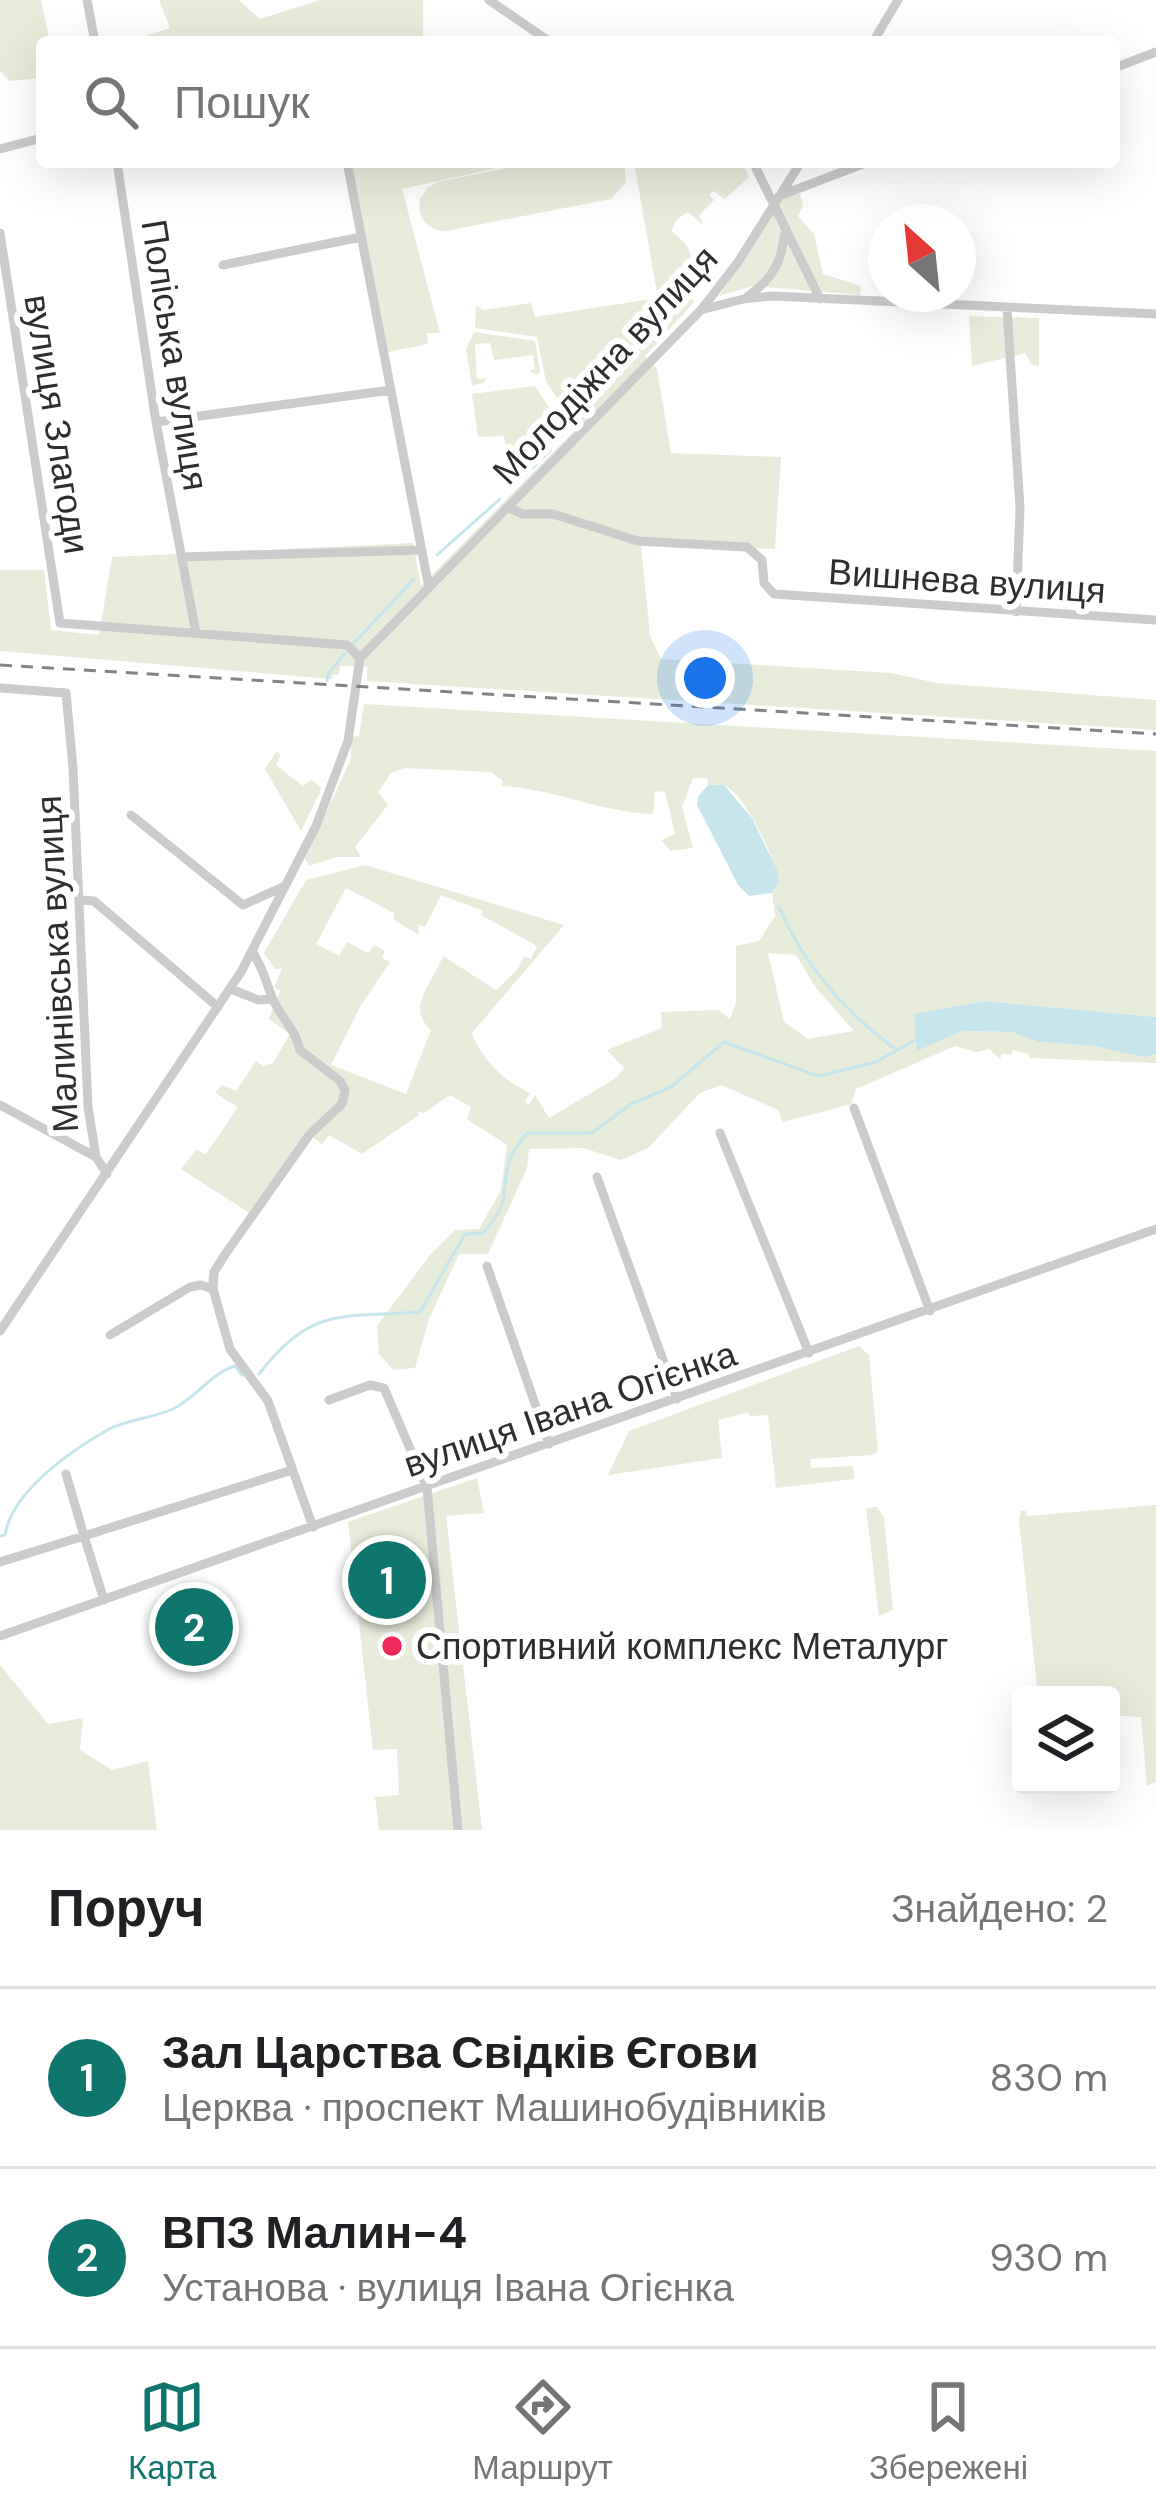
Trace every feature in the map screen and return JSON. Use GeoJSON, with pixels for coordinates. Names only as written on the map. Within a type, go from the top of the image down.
{"type":"FeatureCollection","features":[{"type":"Feature","properties":{"kind":"street"},"geometry":{"type":"LineString","coordinates":[[87,0],[94,36]]}},
{"type":"Feature","properties":{"kind":"street"},"geometry":{"type":"LineString","coordinates":[[490,0],[541,36]]}},
{"type":"Feature","properties":{"kind":"street"},"geometry":{"type":"LineString","coordinates":[[877,36],[898,0]]}},
{"type":"Feature","properties":{"kind":"street"},"geometry":{"type":"LineString","coordinates":[[1120,66],[1156,52]]}},
{"type":"Feature","properties":{"kind":"street"},"geometry":{"type":"LineString","coordinates":[[0,149],[36,140]]}},
{"type":"Feature","properties":{"kind":"street","name":"Поліська вулиця"},"geometry":{"type":"LineString","coordinates":[[118,168],[156,422],[196,633]]}},
{"type":"Feature","properties":{"kind":"street"},"geometry":{"type":"LineString","coordinates":[[348,168],[429,588]]}},
{"type":"Feature","properties":{"kind":"street"},"geometry":{"type":"LineString","coordinates":[[756,168],[820,299]]}},
{"type":"Feature","properties":{"kind":"street","name":"Молодіжна вулиця"},"geometry":{"type":"LineString","coordinates":[[360,658],[700,310],[738,262],[796,168]]}},
{"type":"Feature","properties":{"kind":"street"},"geometry":{"type":"LineString","coordinates":[[779,196],[852,168]]}},
{"type":"Feature","properties":{"kind":"street"},"geometry":{"type":"LineString","coordinates":[[743,298],[773,273],[783,255],[784,231]]}},
{"type":"Feature","properties":{"kind":"street","name":"вулиця Злагоди"},"geometry":{"type":"LineString","coordinates":[[0,233],[60,623],[196,633]]}},
{"type":"Feature","properties":{"kind":"street"},"geometry":{"type":"LineString","coordinates":[[224,265],[361,236]]}},
{"type":"Feature","properties":{"kind":"street"},"geometry":{"type":"LineString","coordinates":[[700,310],[743,298],[1156,314]]}},
{"type":"Feature","properties":{"kind":"street"},"geometry":{"type":"LineString","coordinates":[[1007,309],[1018,482],[1016,612]]}},
{"type":"Feature","properties":{"kind":"street"},"geometry":{"type":"LineString","coordinates":[[156,422],[391,390]]}},
{"type":"Feature","properties":{"kind":"street","name":"Вишнева вулиця"},"geometry":{"type":"LineString","coordinates":[[509,508],[522,514],[553,514],[638,542],[747,547],[762,560],[764,583],[774,594],[1156,620]]}},
{"type":"Feature","properties":{"kind":"street"},"geometry":{"type":"LineString","coordinates":[[182,557],[422,550]]}},
{"type":"Feature","properties":{"kind":"street"},"geometry":{"type":"LineString","coordinates":[[0,1331],[231,989],[316,826],[348,741],[360,658],[347,645],[196,633]]}},
{"type":"Feature","properties":{"kind":"street","name":"Малинівська вулиця"},"geometry":{"type":"LineString","coordinates":[[0,688],[66,693],[88,1107],[96,1157]]}},
{"type":"Feature","properties":{"kind":"street"},"geometry":{"type":"LineString","coordinates":[[131,815],[243,905],[285,886]]}},
{"type":"Feature","properties":{"kind":"street"},"geometry":{"type":"LineString","coordinates":[[80,900],[94,901],[218,1007]]}},
{"type":"Feature","properties":{"kind":"street"},"geometry":{"type":"LineString","coordinates":[[252,951],[300,1050],[345,1090],[342,1104],[310,1134],[214,1272],[213,1289],[230,1349],[268,1402],[313,1527]]}},
{"type":"Feature","properties":{"kind":"street"},"geometry":{"type":"LineString","coordinates":[[231,989],[258,1000],[272,998]]}},
{"type":"Feature","properties":{"kind":"street"},"geometry":{"type":"LineString","coordinates":[[0,1105],[96,1157],[106,1174]]}},
{"type":"Feature","properties":{"kind":"street"},"geometry":{"type":"LineString","coordinates":[[854,1108],[930,1311]]}},
{"type":"Feature","properties":{"kind":"street"},"geometry":{"type":"LineString","coordinates":[[720,1133],[809,1353]]}},
{"type":"Feature","properties":{"kind":"street"},"geometry":{"type":"LineString","coordinates":[[597,1177],[677,1399]]}},
{"type":"Feature","properties":{"kind":"street","name":"вулиця Івана Огієнка"},"geometry":{"type":"LineString","coordinates":[[0,1636],[1156,1229]]}},
{"type":"Feature","properties":{"kind":"street"},"geometry":{"type":"LineString","coordinates":[[487,1266],[549,1444]]}},
{"type":"Feature","properties":{"kind":"street"},"geometry":{"type":"LineString","coordinates":[[110,1335],[190,1287],[213,1289]]}},
{"type":"Feature","properties":{"kind":"street"},"geometry":{"type":"LineString","coordinates":[[328,1400],[370,1385],[384,1388],[427,1488],[458,1830]]}},
{"type":"Feature","properties":{"kind":"street"},"geometry":{"type":"LineString","coordinates":[[0,1562],[292,1470]]}},
{"type":"Feature","properties":{"kind":"street"},"geometry":{"type":"LineString","coordinates":[[66,1474],[104,1600]]}},
{"type":"Feature","properties":{"kind":"green space"},"geometry":{"type":"Polygon","coordinates":[[[0,0],[41,0],[49,36],[36,36],[36,79],[9,81],[0,71],[0,0]]]}},
{"type":"Feature","properties":{"kind":"green space"},"geometry":{"type":"Polygon","coordinates":[[[159,0],[239,0],[260,19],[320,0],[423,0],[423,36],[145,36],[170,28],[159,0]]]}},
{"type":"Feature","properties":{"kind":"green space"},"geometry":{"type":"Polygon","coordinates":[[[352,168],[498,168],[402,189],[440,333],[427,333],[428,344],[388,352],[352,168]]]}},
{"type":"Feature","properties":{"kind":"green space"},"geometry":{"type":"Polygon","coordinates":[[[506,168],[625,168],[626,182],[611,199],[446,231],[429,225],[419,206],[428,187],[506,168]]]}},
{"type":"Feature","properties":{"kind":"green space"},"geometry":{"type":"Polygon","coordinates":[[[635,168],[745,168],[749,177],[725,199],[713,191],[709,195],[714,200],[699,215],[703,225],[688,212],[677,219],[671,231],[685,243],[691,257],[687,290],[694,302],[645,356],[657,369],[671,453],[781,457],[775,549],[641,545],[650,636],[661,659],[891,673],[937,683],[1156,700],[1156,730],[367,681],[367,667],[340,666],[332,679],[0,651],[0,570],[44,570],[51,630],[99,635],[112,557],[413,543],[421,586],[577,428],[546,381],[537,337],[475,328],[476,306],[484,310],[531,303],[535,317],[658,298],[635,168]]]}},
{"type":"Feature","properties":{"kind":"green space"},"geometry":{"type":"Polygon","coordinates":[[[800,194],[803,206],[798,216],[814,234],[823,274],[861,286],[860,295],[753,286],[719,296],[785,195],[800,194]]]}},
{"type":"Feature","properties":{"kind":"green space"},"geometry":{"type":"Polygon","coordinates":[[[969,316],[1039,318],[1039,366],[1032,365],[1025,353],[972,366],[969,316]]]}},
{"type":"Feature","properties":{"kind":"green space"},"geometry":{"type":"Polygon","coordinates":[[[474,332],[535,341],[540,372],[529,371],[535,369],[533,355],[494,360],[490,343],[475,344],[477,379],[487,378],[472,385],[466,349],[474,332]]]}},
{"type":"Feature","properties":{"kind":"green space"},"geometry":{"type":"Polygon","coordinates":[[[535,386],[566,433],[558,441],[548,437],[510,474],[504,436],[478,437],[472,394],[535,386]]]}},
{"type":"Feature","properties":{"kind":"green space"},"geometry":{"type":"Polygon","coordinates":[[[364,704],[1156,751],[1156,1017],[985,1001],[914,1015],[918,1050],[962,1031],[1011,1032],[1040,1042],[1156,1054],[1156,1063],[1029,1058],[1013,1050],[1000,1059],[989,1049],[976,1052],[955,1046],[856,1089],[851,1104],[783,1122],[778,1110],[721,1085],[700,1093],[648,1148],[621,1160],[583,1148],[529,1149],[527,1168],[488,1254],[459,1254],[429,1319],[415,1368],[393,1370],[379,1354],[377,1326],[430,1255],[455,1230],[479,1229],[501,1190],[507,1145],[467,1119],[471,1107],[450,1095],[424,1113],[418,1112],[362,1154],[329,1135],[322,1144],[311,1136],[224,1258],[213,1285],[208,1283],[209,1273],[251,1214],[181,1169],[196,1150],[206,1154],[238,1107],[215,1093],[222,1085],[236,1091],[256,1061],[263,1066],[273,1063],[290,1034],[269,1019],[280,991],[274,987],[282,969],[275,969],[264,953],[306,880],[365,865],[564,925],[472,1033],[495,1069],[530,1093],[525,1102],[529,1105],[535,1095],[549,1118],[616,1078],[624,1068],[607,1050],[662,1028],[661,1012],[718,1010],[730,1019],[736,1003],[736,946],[759,941],[775,916],[772,893],[779,881],[766,844],[743,803],[727,787],[708,785],[707,778],[693,778],[682,807],[693,848],[671,851],[661,840],[675,834],[665,791],[655,792],[653,814],[502,786],[503,781],[491,772],[404,768],[391,773],[378,792],[388,805],[355,847],[361,857],[337,857],[309,866],[305,858],[350,761],[352,737],[359,736],[364,704]],[[346,888],[316,944],[339,956],[347,942],[368,953],[374,945],[385,951],[382,958],[390,962],[360,1007],[331,1065],[406,1094],[431,1030],[420,1013],[421,1004],[443,956],[496,990],[524,956],[531,959],[537,946],[481,915],[483,911],[441,895],[425,927],[418,925],[419,935],[394,920],[394,913],[346,888]],[[768,953],[784,1022],[808,1039],[854,1031],[816,988],[796,955],[768,953]]]}},
{"type":"Feature","properties":{"kind":"green space"},"geometry":{"type":"Polygon","coordinates":[[[276,752],[281,754],[276,765],[303,786],[311,780],[322,788],[301,831],[265,769],[276,752]]]}},
{"type":"Feature","properties":{"kind":"green space"},"geometry":{"type":"Polygon","coordinates":[[[859,1346],[869,1355],[878,1451],[810,1459],[811,1468],[853,1466],[854,1479],[776,1488],[768,1415],[750,1416],[748,1412],[718,1420],[722,1458],[608,1475],[629,1431],[859,1346]]]}},
{"type":"Feature","properties":{"kind":"green space"},"geometry":{"type":"Polygon","coordinates":[[[477,1478],[484,1513],[446,1516],[482,1830],[379,1830],[375,1797],[399,1795],[397,1749],[373,1750],[348,1522],[477,1478]]]}},
{"type":"Feature","properties":{"kind":"green space"},"geometry":{"type":"Polygon","coordinates":[[[1156,1505],[1156,1782],[1147,1786],[1141,1717],[1120,1716],[1120,1686],[1037,1686],[1019,1521],[1021,1511],[1027,1516],[1156,1505]]]}},
{"type":"Feature","properties":{"kind":"green space"},"geometry":{"type":"Polygon","coordinates":[[[877,1507],[884,1518],[893,1610],[879,1616],[866,1508],[877,1507]]]}},
{"type":"Feature","properties":{"kind":"green space"},"geometry":{"type":"Polygon","coordinates":[[[0,1665],[48,1724],[83,1718],[80,1750],[112,1770],[148,1761],[157,1830],[0,1830],[0,1665]]]}},
{"type":"Feature","properties":{"kind":"water"},"geometry":{"type":"Polygon","coordinates":[[[708,785],[724,785],[752,818],[778,872],[772,893],[749,896],[738,885],[697,805],[708,785]]]}},
{"type":"Feature","properties":{"kind":"water"},"geometry":{"type":"Polygon","coordinates":[[[985,1001],[1156,1017],[1156,1054],[1144,1057],[1094,1046],[1039,1042],[1011,1032],[962,1031],[917,1051],[914,1014],[985,1001]]]}},
{"type":"Feature","properties":{"kind":"waterway"},"geometry":{"type":"LineString","coordinates":[[522,478],[550,451]]}},
{"type":"Feature","properties":{"kind":"waterway"},"geometry":{"type":"LineString","coordinates":[[437,555],[500,499]]}},
{"type":"Feature","properties":{"kind":"waterway"},"geometry":{"type":"LineString","coordinates":[[354,643],[414,579]]}},
{"type":"Feature","properties":{"kind":"waterway"},"geometry":{"type":"LineString","coordinates":[[327,681],[345,653]]}},
{"type":"Feature","properties":{"kind":"waterway"},"geometry":{"type":"LineString","coordinates":[[779,907],[800,948],[827,985],[894,1048]]}},
{"type":"Feature","properties":{"kind":"waterway"},"geometry":{"type":"LineString","coordinates":[[259,1374],[296,1336],[330,1319],[420,1312],[465,1234],[483,1233],[499,1212],[510,1159],[527,1133],[592,1133],[631,1104],[671,1087],[724,1042],[818,1076],[876,1062],[917,1039]]}},
{"type":"Feature","properties":{"kind":"waterway"},"geometry":{"type":"LineString","coordinates":[[0,1536],[5,1535],[31,1488],[78,1448],[109,1429],[173,1409],[226,1369],[235,1366],[242,1375]]}},
{"type":"Feature","properties":{"kind":"railway"},"geometry":{"type":"LineString","coordinates":[[0,665],[1156,734]]}},
{"type":"Feature","properties":{"kind":"place","name":"Зал Царства Свідків Єгови"},"geometry":{"type":"Point","coordinates":[387,1580]}},
{"type":"Feature","properties":{"kind":"place","name":"ВПЗ Малин-4"},"geometry":{"type":"Point","coordinates":[194,1627]}},
{"type":"Feature","properties":{"kind":"place","name":"Спортивний комплекс Металург"},"geometry":{"type":"Point","coordinates":[392,1646]}}]}
